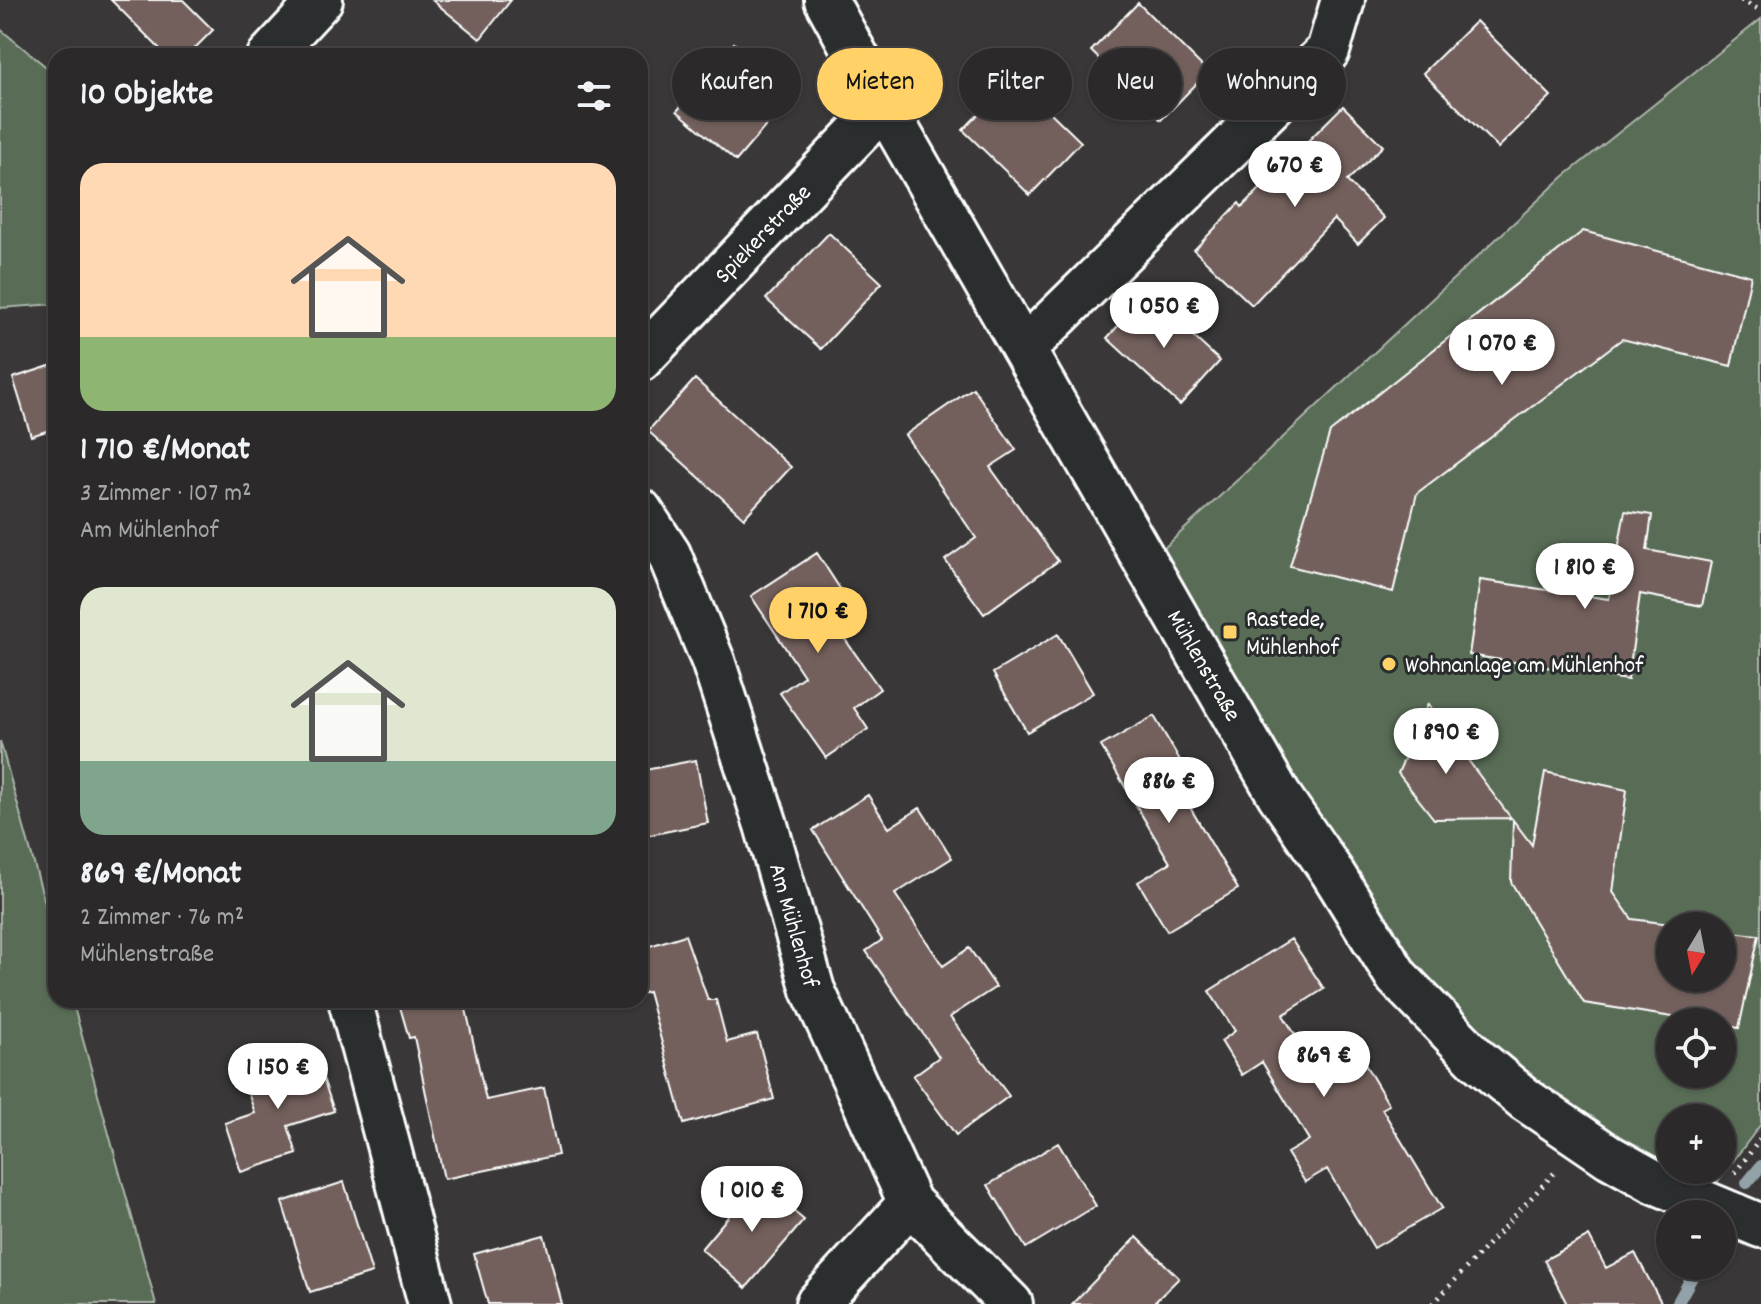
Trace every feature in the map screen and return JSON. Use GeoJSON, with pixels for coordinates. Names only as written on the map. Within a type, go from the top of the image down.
{"type":"FeatureCollection","features":[{"type":"Feature","properties":{"kind":"street"},"geometry":{"type":"LineString","coordinates":[[276,48],[321,0]]}},
{"type":"Feature","properties":{"kind":"street","name":"Mühlenstraße"},"geometry":{"type":"LineString","coordinates":[[826,0],[852,48]]}},
{"type":"Feature","properties":{"kind":"street"},"geometry":{"type":"LineString","coordinates":[[1024,349],[1328,51],[1343,0]]}},
{"type":"Feature","properties":{"kind":"street","name":"Spiekerstraße"},"geometry":{"type":"LineString","coordinates":[[648,352],[871,120]]}},
{"type":"Feature","properties":{"kind":"street","name":"Mühlenstraße"},"geometry":{"type":"LineString","coordinates":[[892,120],[1279,795],[1332,872],[1397,977],[1478,1060],[1526,1100],[1584,1141],[1653,1181],[1761,1226]]}},
{"type":"Feature","properties":{"kind":"street","name":"Am Mühlenhof"},"geometry":{"type":"LineString","coordinates":[[648,522],[669,554],[713,661],[758,798],[813,990],[910,1203],[1011,1304]]}},
{"type":"Feature","properties":{"kind":"street"},"geometry":{"type":"LineString","coordinates":[[352,1008],[430,1304]]}},
{"type":"Feature","properties":{"kind":"street"},"geometry":{"type":"LineString","coordinates":[[817,1304],[910,1203]]}},
{"type":"Feature","properties":{"kind":"path"},"geometry":{"type":"LineString","coordinates":[[1741,0],[1761,11]]}},
{"type":"Feature","properties":{"kind":"path"},"geometry":{"type":"LineString","coordinates":[[1433,1304],[1584,1141]]}},
{"type":"Feature","properties":{"kind":"green space"},"geometry":{"type":"Polygon","coordinates":[[[1761,19],[1761,1124],[1736,1157],[1736,1104],[1656,1104],[1656,1162],[1478,1060],[1147,564],[1563,177],[1761,19]]]}},
{"type":"Feature","properties":{"kind":"green space"},"geometry":{"type":"Polygon","coordinates":[[[0,29],[48,68],[48,305],[0,308],[0,29]]]}},
{"type":"Feature","properties":{"kind":"green space"},"geometry":{"type":"Polygon","coordinates":[[[0,741],[48,914],[48,1008],[74,1008],[156,1304],[0,1304],[0,741]]]}},
{"type":"Feature","properties":{"kind":"green space"},"geometry":{"type":"Polygon","coordinates":[[[1693,1184],[1716,1184],[1709,1193],[1693,1184]]]}},
{"type":"Feature","properties":{"kind":"building"},"geometry":{"type":"Polygon","coordinates":[[[111,0],[183,0],[213,30],[195,48],[159,48],[111,0]]]}},
{"type":"Feature","properties":{"kind":"building"},"geometry":{"type":"Polygon","coordinates":[[[432,0],[511,0],[480,39],[432,0]]]}},
{"type":"Feature","properties":{"kind":"building"},"geometry":{"type":"Polygon","coordinates":[[[1138,3],[1198,62],[1198,82],[1182,99],[1182,48],[1094,48],[1138,3]]]}},
{"type":"Feature","properties":{"kind":"building"},"geometry":{"type":"Polygon","coordinates":[[[1476,21],[1551,96],[1498,148],[1423,73],[1476,21]]]}},
{"type":"Feature","properties":{"kind":"building"},"geometry":{"type":"Polygon","coordinates":[[[1346,109],[1383,146],[1347,181],[1384,218],[1358,244],[1334,219],[1252,305],[1194,250],[1239,203],[1242,207],[1329,120],[1346,120],[1346,109]]]}},
{"type":"Feature","properties":{"kind":"building"},"geometry":{"type":"Polygon","coordinates":[[[688,120],[771,120],[736,161],[688,120]]]}},
{"type":"Feature","properties":{"kind":"building"},"geometry":{"type":"Polygon","coordinates":[[[973,120],[1058,120],[1081,142],[1030,195],[963,130],[973,120]]]}},
{"type":"Feature","properties":{"kind":"building"},"geometry":{"type":"Polygon","coordinates":[[[1583,231],[1751,276],[1731,366],[1622,339],[1417,493],[1393,592],[1290,566],[1330,432],[1583,231]]]}},
{"type":"Feature","properties":{"kind":"building"},"geometry":{"type":"Polygon","coordinates":[[[829,233],[882,283],[821,349],[766,299],[829,233]]]}},
{"type":"Feature","properties":{"kind":"building"},"geometry":{"type":"Polygon","coordinates":[[[1147,294],[1220,361],[1180,405],[1107,338],[1147,294]]]}},
{"type":"Feature","properties":{"kind":"building"},"geometry":{"type":"Polygon","coordinates":[[[48,367],[48,431],[31,436],[13,378],[48,367]]]}},
{"type":"Feature","properties":{"kind":"building"},"geometry":{"type":"Polygon","coordinates":[[[695,379],[791,467],[744,518],[648,431],[695,379]]]}},
{"type":"Feature","properties":{"kind":"building"},"geometry":{"type":"Polygon","coordinates":[[[973,388],[1016,450],[990,467],[1058,561],[984,614],[945,560],[976,538],[905,435],[973,388]]]}},
{"type":"Feature","properties":{"kind":"building"},"geometry":{"type":"Polygon","coordinates":[[[1625,511],[1652,515],[1647,550],[1711,562],[1702,606],[1640,594],[1628,680],[1469,655],[1480,580],[1609,599],[1625,511]]]}},
{"type":"Feature","properties":{"kind":"building"},"geometry":{"type":"Polygon","coordinates":[[[817,553],[846,598],[828,609],[842,630],[840,632],[880,689],[854,708],[868,729],[826,758],[780,693],[804,676],[751,596],[817,553]]]}},
{"type":"Feature","properties":{"kind":"building"},"geometry":{"type":"Polygon","coordinates":[[[1058,634],[1093,693],[1027,732],[993,673],[1058,634]]]}},
{"type":"Feature","properties":{"kind":"building"},"geometry":{"type":"Polygon","coordinates":[[[1428,704],[1511,818],[1434,819],[1398,773],[1428,704]]]}},
{"type":"Feature","properties":{"kind":"building"},"geometry":{"type":"Polygon","coordinates":[[[1154,716],[1194,784],[1181,792],[1238,889],[1167,931],[1138,882],[1170,863],[1101,746],[1154,716]]]}},
{"type":"Feature","properties":{"kind":"building"},"geometry":{"type":"Polygon","coordinates":[[[696,760],[708,823],[648,835],[648,769],[696,760]]]}},
{"type":"Feature","properties":{"kind":"building"},"geometry":{"type":"Polygon","coordinates":[[[1545,772],[1627,790],[1613,892],[1632,919],[1656,922],[1656,992],[1736,992],[1736,933],[1759,935],[1739,1028],[1736,1027],[1736,1008],[1656,1008],[1656,1014],[1584,1003],[1511,882],[1513,820],[1532,845],[1545,772]]]}},
{"type":"Feature","properties":{"kind":"building"},"geometry":{"type":"Polygon","coordinates":[[[868,795],[889,828],[920,808],[952,858],[895,894],[943,966],[969,948],[996,987],[950,1017],[1009,1096],[956,1135],[913,1076],[939,1057],[866,951],[882,940],[813,830],[868,795]]]}},
{"type":"Feature","properties":{"kind":"building"},"geometry":{"type":"Polygon","coordinates":[[[685,935],[708,1000],[716,1000],[727,1042],[757,1034],[774,1099],[684,1124],[648,992],[648,947],[685,935]]]}},
{"type":"Feature","properties":{"kind":"building"},"geometry":{"type":"Polygon","coordinates":[[[1291,939],[1324,989],[1283,1015],[1325,1083],[1363,1061],[1389,1105],[1382,1109],[1442,1208],[1374,1248],[1327,1169],[1305,1182],[1287,1153],[1309,1140],[1262,1062],[1242,1075],[1221,1041],[1235,1031],[1209,991],[1291,939]]]}},
{"type":"Feature","properties":{"kind":"building"},"geometry":{"type":"Polygon","coordinates":[[[400,1008],[466,1008],[486,1100],[544,1088],[558,1155],[444,1179],[414,1037],[409,1038],[400,1008]]]}},
{"type":"Feature","properties":{"kind":"building"},"geometry":{"type":"Polygon","coordinates":[[[315,1054],[334,1111],[288,1126],[297,1154],[241,1172],[225,1123],[255,1113],[243,1078],[315,1054]]]}},
{"type":"Feature","properties":{"kind":"building"},"geometry":{"type":"Polygon","coordinates":[[[1058,1143],[1096,1206],[1026,1248],[988,1185],[1058,1143]]]}},
{"type":"Feature","properties":{"kind":"building"},"geometry":{"type":"Polygon","coordinates":[[[758,1181],[804,1220],[746,1288],[701,1249],[758,1181]]]}},
{"type":"Feature","properties":{"kind":"building"},"geometry":{"type":"Polygon","coordinates":[[[344,1182],[372,1273],[310,1292],[282,1202],[344,1182]]]}},
{"type":"Feature","properties":{"kind":"building"},"geometry":{"type":"Polygon","coordinates":[[[544,1235],[562,1304],[488,1304],[474,1254],[544,1235]]]}},
{"type":"Feature","properties":{"kind":"building"},"geometry":{"type":"Polygon","coordinates":[[[1589,1236],[1606,1268],[1635,1253],[1662,1304],[1567,1304],[1544,1260],[1589,1236]]]}},
{"type":"Feature","properties":{"kind":"building"},"geometry":{"type":"Polygon","coordinates":[[[1137,1237],[1179,1278],[1153,1304],[1072,1304],[1137,1237]]]}},
{"type":"Feature","properties":{"kind":"waterway"},"geometry":{"type":"LineString","coordinates":[[1747,1183],[1761,1166]]}},
{"type":"Feature","properties":{"kind":"waterway"},"geometry":{"type":"LineString","coordinates":[[1677,1304],[1690,1280]]}},
{"type":"Feature","properties":{"kind":"place","name":"Rastede, Mühlenhof"},"geometry":{"type":"Point","coordinates":[1230,632]}},
{"type":"Feature","properties":{"kind":"place","name":"Wohnanlage am Mühlenhof"},"geometry":{"type":"Point","coordinates":[1389,664]}}]}
